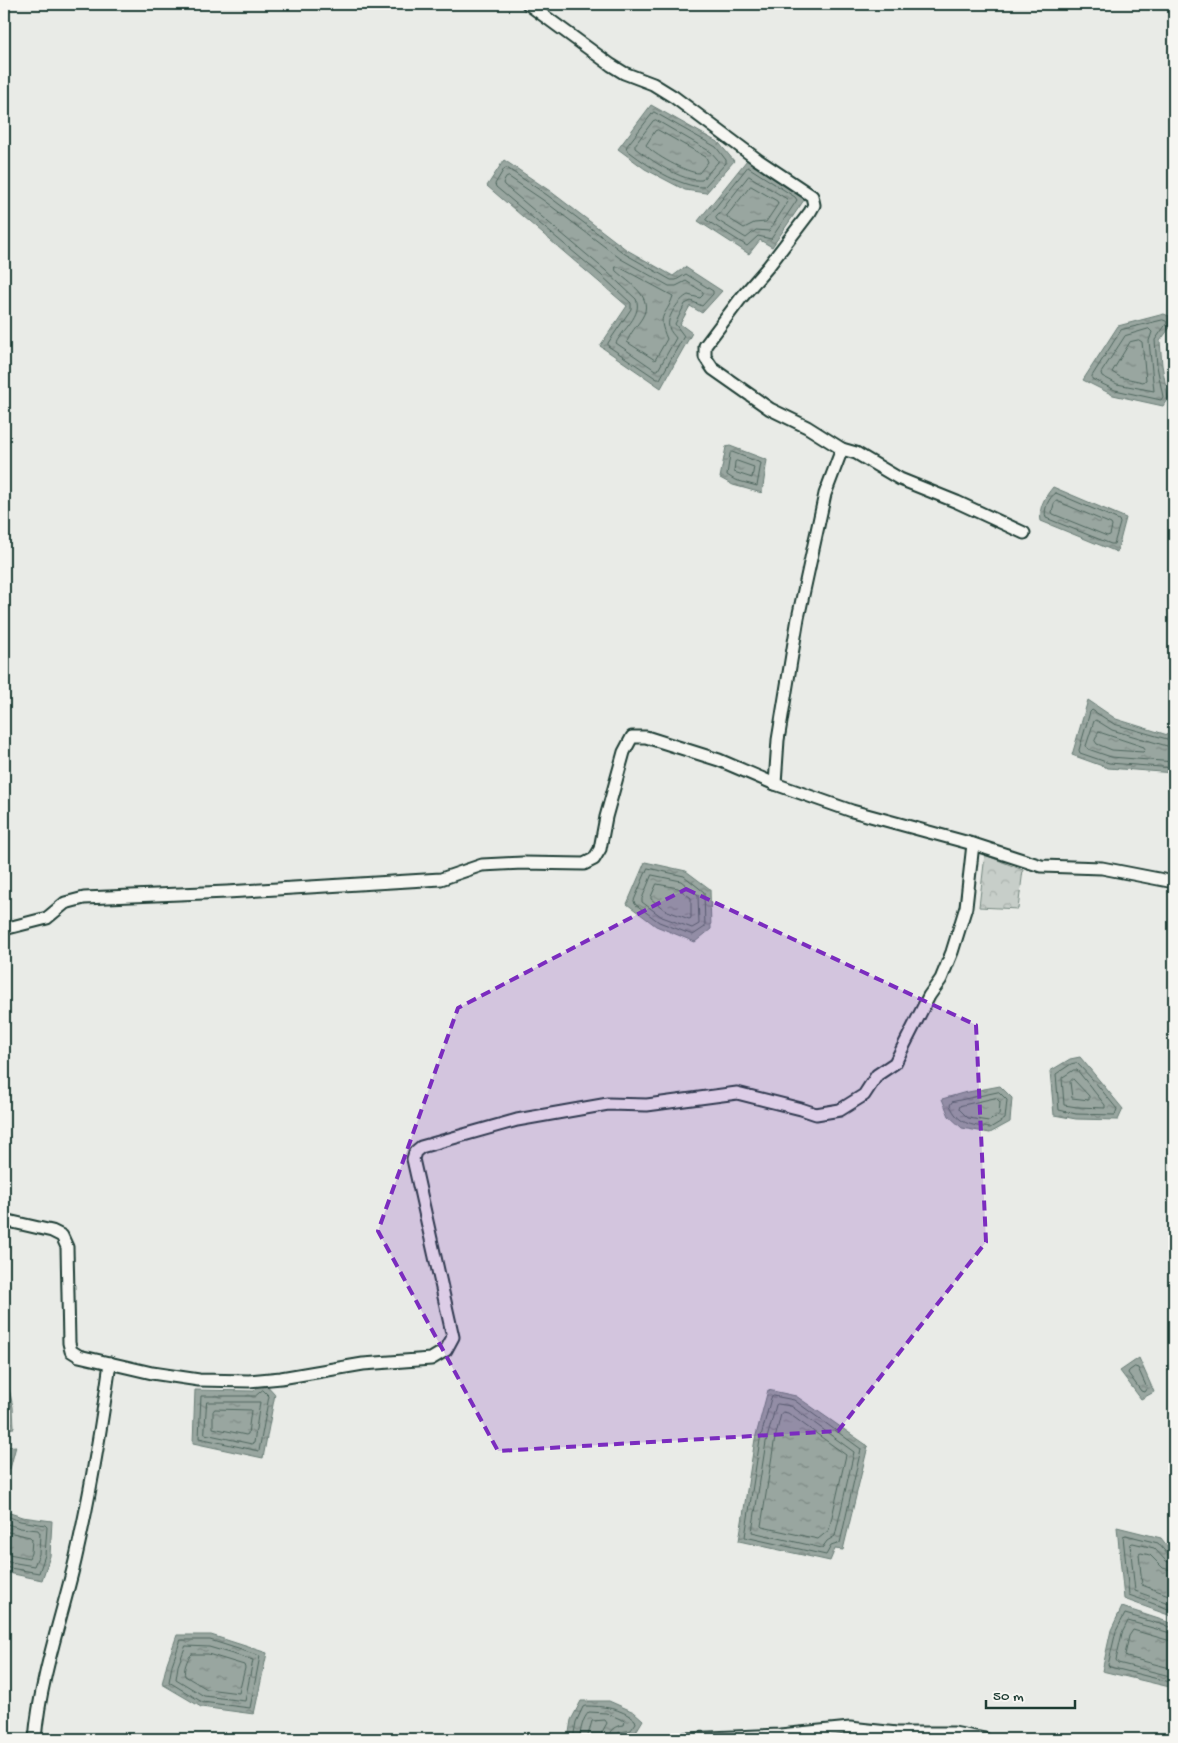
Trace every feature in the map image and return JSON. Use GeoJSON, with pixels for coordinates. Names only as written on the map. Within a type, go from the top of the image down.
{"type":"FeatureCollection","features":[{"type":"Feature","properties":{"kind":"street"},"geometry":{"type":"LineString","coordinates":[[528,4],[611,65],[624,73],[653,84],[674,97],[758,160],[812,196],[814,205],[810,212],[705,346],[705,357],[714,369],[770,409],[842,449],[856,453],[900,479],[957,502],[1024,533]]}},
{"type":"Feature","properties":{"kind":"street"},"geometry":{"type":"LineString","coordinates":[[775,784],[778,740],[804,590],[825,494],[842,449]]}},
{"type":"Feature","properties":{"kind":"street"},"geometry":{"type":"LineString","coordinates":[[4,929],[47,918],[65,903],[84,898],[236,892],[441,880],[482,865],[523,863],[584,864],[594,859],[600,849],[606,817],[624,752],[632,738],[646,737],[719,760],[775,784],[852,811],[973,844],[1041,866],[1102,868],[1174,882]]}},
{"type":"Feature","properties":{"kind":"street"},"geometry":{"type":"LineString","coordinates":[[4,1220],[52,1231],[62,1236],[67,1247],[69,1343],[72,1350],[79,1356],[152,1373],[199,1380],[249,1381],[281,1378],[363,1364],[431,1359],[446,1350],[453,1337],[413,1159],[415,1152],[421,1147],[517,1120],[608,1104],[647,1105],[736,1093],[816,1114],[840,1110],[864,1095],[877,1075],[895,1063],[929,996],[941,979],[952,952],[966,907],[973,844]]}},
{"type":"Feature","properties":{"kind":"street"},"geometry":{"type":"LineString","coordinates":[[35,1739],[46,1672],[75,1561],[102,1422],[110,1363]]}},
{"type":"Feature","properties":{"kind":"street"},"geometry":{"type":"LineString","coordinates":[[685,1739],[780,1735],[850,1728],[897,1733],[954,1733],[985,1739]]}},
{"type":"Feature","properties":{"kind":"highlighted area"},"geometry":{"type":"Polygon","coordinates":[[[686,889],[976,1025],[986,1242],[838,1431],[498,1451],[378,1231],[458,1008],[686,889]]]}},
{"type":"Feature","properties":{"kind":"green space"},"geometry":{"type":"Polygon","coordinates":[[[985,855],[1023,870],[1018,909],[979,907],[985,855]]]}},
{"type":"Feature","properties":{"kind":"water"},"geometry":{"type":"Polygon","coordinates":[[[651,105],[719,143],[734,161],[706,193],[685,190],[645,169],[618,149],[651,105]]]}},
{"type":"Feature","properties":{"kind":"water"},"geometry":{"type":"Polygon","coordinates":[[[504,160],[550,191],[627,250],[673,276],[685,267],[722,291],[702,313],[690,306],[680,324],[692,333],[661,388],[600,346],[627,306],[487,186],[504,160]]]}},
{"type":"Feature","properties":{"kind":"water"},"geometry":{"type":"Polygon","coordinates":[[[747,160],[798,193],[804,200],[772,247],[760,240],[749,254],[698,221],[747,160]]]}},
{"type":"Feature","properties":{"kind":"water"},"geometry":{"type":"Polygon","coordinates":[[[1164,314],[1174,318],[1174,322],[1160,341],[1168,398],[1163,406],[1113,395],[1083,380],[1118,326],[1164,314]]]}},
{"type":"Feature","properties":{"kind":"water"},"geometry":{"type":"Polygon","coordinates":[[[730,446],[767,460],[762,493],[733,485],[720,478],[726,447],[730,446]]]}},
{"type":"Feature","properties":{"kind":"water"},"geometry":{"type":"Polygon","coordinates":[[[1053,487],[1126,518],[1117,552],[1041,521],[1041,507],[1053,487]]]}},
{"type":"Feature","properties":{"kind":"water"},"geometry":{"type":"Polygon","coordinates":[[[1088,700],[1116,719],[1174,737],[1174,773],[1108,768],[1072,755],[1088,700]]]}},
{"type":"Feature","properties":{"kind":"water"},"geometry":{"type":"Polygon","coordinates":[[[645,862],[686,871],[710,889],[711,929],[695,942],[656,926],[627,904],[645,862]]]}},
{"type":"Feature","properties":{"kind":"water"},"geometry":{"type":"Polygon","coordinates":[[[1080,1057],[1123,1109],[1118,1120],[1076,1119],[1054,1115],[1050,1071],[1070,1059],[1080,1057]]]}},
{"type":"Feature","properties":{"kind":"water"},"geometry":{"type":"Polygon","coordinates":[[[1000,1086],[1012,1098],[1010,1122],[990,1133],[962,1128],[949,1116],[942,1099],[963,1093],[1000,1086]]]}},
{"type":"Feature","properties":{"kind":"water"},"geometry":{"type":"Polygon","coordinates":[[[1139,1358],[1154,1392],[1141,1399],[1120,1371],[1139,1358]]]}},
{"type":"Feature","properties":{"kind":"water"},"geometry":{"type":"Polygon","coordinates":[[[4,1366],[13,1407],[14,1428],[4,1429],[4,1366]]]}},
{"type":"Feature","properties":{"kind":"water"},"geometry":{"type":"Polygon","coordinates":[[[263,1381],[275,1394],[263,1458],[193,1443],[195,1390],[254,1391],[263,1381]]]}},
{"type":"Feature","properties":{"kind":"water"},"geometry":{"type":"Polygon","coordinates":[[[768,1390],[796,1396],[868,1446],[843,1550],[835,1549],[830,1561],[739,1541],[755,1439],[768,1390]]]}},
{"type":"Feature","properties":{"kind":"water"},"geometry":{"type":"Polygon","coordinates":[[[16,1446],[10,1469],[4,1475],[4,1447],[16,1446]]]}},
{"type":"Feature","properties":{"kind":"water"},"geometry":{"type":"Polygon","coordinates":[[[4,1506],[7,1512],[22,1517],[52,1521],[50,1556],[42,1580],[4,1572],[4,1506]]]}},
{"type":"Feature","properties":{"kind":"water"},"geometry":{"type":"Polygon","coordinates":[[[1117,1527],[1161,1538],[1174,1555],[1174,1617],[1124,1599],[1117,1527]]]}},
{"type":"Feature","properties":{"kind":"water"},"geometry":{"type":"Polygon","coordinates":[[[1122,1607],[1174,1624],[1174,1688],[1102,1671],[1111,1630],[1122,1607]]]}},
{"type":"Feature","properties":{"kind":"water"},"geometry":{"type":"Polygon","coordinates":[[[177,1635],[211,1635],[267,1653],[254,1714],[201,1707],[162,1684],[177,1635]]]}},
{"type":"Feature","properties":{"kind":"water"},"geometry":{"type":"Polygon","coordinates":[[[581,1701],[609,1701],[634,1712],[643,1720],[634,1735],[603,1739],[568,1739],[571,1720],[581,1701]]]}},
{"type":"Feature","properties":{"kind":"water"},"geometry":{"type":"Polygon","coordinates":[[[847,1732],[876,1739],[821,1739],[821,1736],[847,1732]]]}}]}
